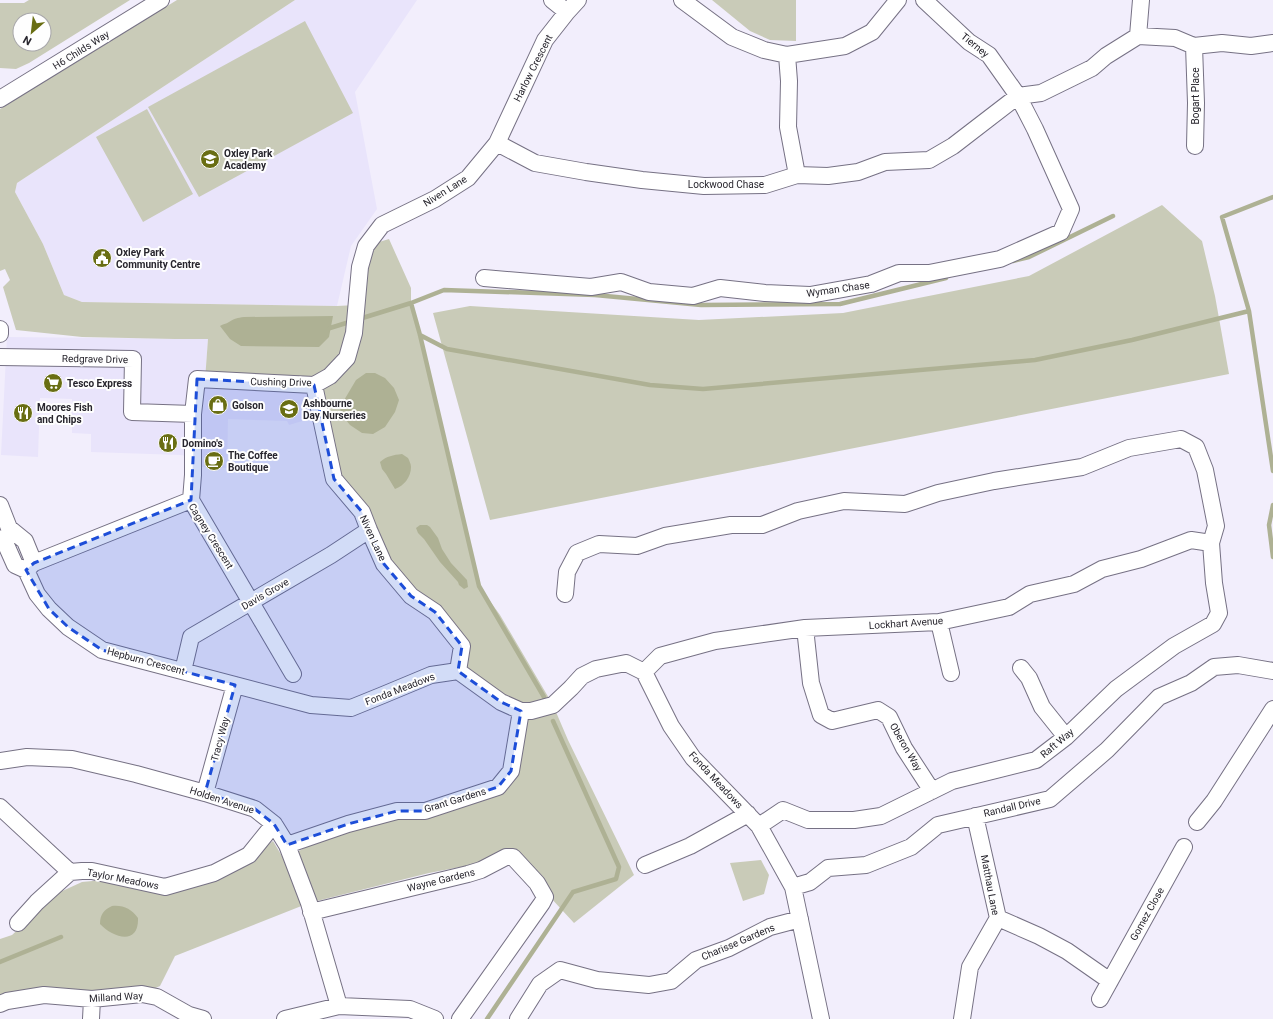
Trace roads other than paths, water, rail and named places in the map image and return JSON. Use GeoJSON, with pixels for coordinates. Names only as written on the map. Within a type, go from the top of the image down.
{"type":"FeatureCollection","features":[{"type":"Feature","properties":{"kind":"street","name":"H6 Childs Way"},"geometry":{"type":"LineString","coordinates":[[0,99],[161,0]]}},
{"type":"Feature","properties":{"kind":"street"},"geometry":{"type":"LineString","coordinates":[[552,0],[567,12]]}},
{"type":"Feature","properties":{"kind":"street","name":"Harlow Crescent"},"geometry":{"type":"LineString","coordinates":[[497,143],[545,40],[578,0]]}},
{"type":"Feature","properties":{"kind":"street"},"geometry":{"type":"LineString","coordinates":[[682,0],[732,37],[764,50],[787,54],[846,46],[872,32],[898,0]]}},
{"type":"Feature","properties":{"kind":"street","name":"Tierney"},"geometry":{"type":"LineString","coordinates":[[924,0],[969,42],[989,55],[1018,96]]}},
{"type":"Feature","properties":{"kind":"street"},"geometry":{"type":"LineString","coordinates":[[1138,36],[1141,0]]}},
{"type":"Feature","properties":{"kind":"street"},"geometry":{"type":"LineString","coordinates":[[1018,96],[1041,93],[1092,68],[1106,56],[1138,36],[1175,38],[1194,46],[1222,43],[1251,46],[1273,42]]}},
{"type":"Feature","properties":{"kind":"street","name":"Bogart Place"},"geometry":{"type":"LineString","coordinates":[[1194,46],[1196,102],[1195,146]]}},
{"type":"Feature","properties":{"kind":"street"},"geometry":{"type":"LineString","coordinates":[[787,54],[789,80],[788,127],[797,175]]}},
{"type":"Feature","properties":{"kind":"street","name":"Lockwood Chase"},"geometry":{"type":"LineString","coordinates":[[497,143],[535,163],[586,172],[642,180],[704,186],[765,185],[797,175],[828,176],[858,172],[886,162],[929,160],[953,146],[1018,96]]}},
{"type":"Feature","properties":{"kind":"street","name":"Wyman Chase"},"geometry":{"type":"LineString","coordinates":[[484,278],[591,287],[621,282],[649,292],[694,296],[720,288],[810,294],[871,284],[899,273],[929,273],[1000,259],[1061,232],[1071,209],[1018,96]]}},
{"type":"Feature","properties":{"kind":"street","name":"Niven Lane"},"geometry":{"type":"LineString","coordinates":[[382,225],[435,199],[468,178],[497,143]]}},
{"type":"Feature","properties":{"kind":"street","name":"Cushing Drive"},"geometry":{"type":"LineString","coordinates":[[193,414],[197,379],[314,385],[330,376],[347,358],[354,333],[360,268],[366,246],[382,225]]}},
{"type":"Feature","properties":{"kind":"street"},"geometry":{"type":"LineString","coordinates":[[0,329],[0,334]]}},
{"type":"Feature","properties":{"kind":"street","name":"Redgrave Drive"},"geometry":{"type":"LineString","coordinates":[[0,357],[133,359],[132,412],[193,414]]}},
{"type":"Feature","properties":{"kind":"street","name":"Niven Lane"},"geometry":{"type":"LineString","coordinates":[[314,385],[334,478],[362,512],[368,530],[384,564],[410,596],[435,612],[462,646],[458,671]]}},
{"type":"Feature","properties":{"kind":"street"},"geometry":{"type":"LineString","coordinates":[[191,500],[193,476],[193,414]]}},
{"type":"Feature","properties":{"kind":"street","name":"Raft Way"},"geometry":{"type":"LineString","coordinates":[[565,594],[567,572],[577,553],[599,544],[637,546],[665,536],[731,525],[762,525],[798,511],[844,501],[905,504],[938,493],[994,480],[1082,468],[1129,448],[1181,439],[1196,447],[1205,470],[1216,526],[1211,543],[1214,583],[1219,613],[1213,624],[1174,646],[1116,689],[1066,737],[1036,760],[952,781],[881,816],[854,820],[808,820],[782,810],[759,826]]}},
{"type":"Feature","properties":{"kind":"street","name":"Cagney Crescent"},"geometry":{"type":"LineString","coordinates":[[30,566],[191,500],[293,674]]}},
{"type":"Feature","properties":{"kind":"street","name":"Hepburn Crescent"},"geometry":{"type":"LineString","coordinates":[[0,505],[4,535],[15,565],[30,566],[37,594],[49,609],[68,627],[102,650],[235,685]]}},
{"type":"Feature","properties":{"kind":"street","name":"Davis Grove"},"geometry":{"type":"LineString","coordinates":[[183,671],[191,637],[252,603],[332,555],[368,530]]}},
{"type":"Feature","properties":{"kind":"street","name":"Lockhart Avenue"},"geometry":{"type":"LineString","coordinates":[[644,672],[660,656],[715,641],[805,628],[939,622],[1009,607],[1030,594],[1074,584],[1102,569],[1141,560],[1191,540],[1211,543]]}},
{"type":"Feature","properties":{"kind":"street"},"geometry":{"type":"LineString","coordinates":[[939,622],[951,673]]}},
{"type":"Feature","properties":{"kind":"street","name":"Oberon Way"},"geometry":{"type":"LineString","coordinates":[[805,628],[812,682],[821,715],[832,721],[878,710],[889,717],[904,748],[932,791]]}},
{"type":"Feature","properties":{"kind":"street"},"geometry":{"type":"LineString","coordinates":[[458,671],[501,702],[521,711],[531,711],[553,705],[582,676],[596,669],[626,663],[644,672]]}},
{"type":"Feature","properties":{"kind":"street","name":"Randall Drive"},"geometry":{"type":"LineString","coordinates":[[793,888],[810,882],[828,868],[866,865],[911,847],[938,825],[1050,798],[1107,750],[1159,697],[1191,683],[1214,667],[1238,665],[1273,671]]}},
{"type":"Feature","properties":{"kind":"street"},"geometry":{"type":"LineString","coordinates":[[1020,668],[1029,678],[1042,707],[1066,737]]}},
{"type":"Feature","properties":{"kind":"street","name":"Fonda Meadows"},"geometry":{"type":"LineString","coordinates":[[235,685],[311,705],[351,708],[431,675],[458,671]]}},
{"type":"Feature","properties":{"kind":"street","name":"Fonda Meadows"},"geometry":{"type":"LineString","coordinates":[[644,672],[671,726],[693,758],[759,826],[793,888],[821,1019]]}},
{"type":"Feature","properties":{"kind":"street","name":"Tracy Way"},"geometry":{"type":"LineString","coordinates":[[205,793],[235,685]]}},
{"type":"Feature","properties":{"kind":"street"},"geometry":{"type":"LineString","coordinates":[[1197,822],[1214,801],[1273,709]]}},
{"type":"Feature","properties":{"kind":"street","name":"Grant Gardens"},"geometry":{"type":"LineString","coordinates":[[287,846],[348,824],[396,811],[425,811],[498,787],[511,771],[521,711]]}},
{"type":"Feature","properties":{"kind":"street","name":"Holden Avenue"},"geometry":{"type":"LineString","coordinates":[[0,761],[27,756],[72,759],[136,774],[205,793],[255,809],[274,824],[287,846],[307,898],[339,1006]]}},
{"type":"Feature","properties":{"kind":"street"},"geometry":{"type":"LineString","coordinates":[[0,807],[70,872],[37,902],[18,923]]}},
{"type":"Feature","properties":{"kind":"street"},"geometry":{"type":"LineString","coordinates":[[645,865],[690,846],[748,814]]}},
{"type":"Feature","properties":{"kind":"street","name":"Matthau Lane"},"geometry":{"type":"LineString","coordinates":[[962,1019],[970,967],[998,918],[975,816]]}},
{"type":"Feature","properties":{"kind":"street","name":"Taylor Meadows"},"geometry":{"type":"LineString","coordinates":[[70,872],[92,871],[166,887],[214,873],[250,856],[274,824]]}},
{"type":"Feature","properties":{"kind":"street","name":"Gomez Close"},"geometry":{"type":"LineString","coordinates":[[1100,999],[1184,847]]}},
{"type":"Feature","properties":{"kind":"street","name":"Wayne Gardens"},"geometry":{"type":"LineString","coordinates":[[311,912],[468,874],[481,870],[506,857],[513,857],[537,883],[545,897],[460,1019]]}},
{"type":"Feature","properties":{"kind":"street"},"geometry":{"type":"LineString","coordinates":[[998,918],[1039,936],[1067,951],[1110,981]]}},
{"type":"Feature","properties":{"kind":"street","name":"Charisse Gardens"},"geometry":{"type":"LineString","coordinates":[[518,1019],[540,984],[560,970],[597,980],[649,986],[671,981],[696,960],[729,948],[770,927],[800,919]]}},
{"type":"Feature","properties":{"kind":"street","name":"Milland Way"},"geometry":{"type":"LineString","coordinates":[[0,1004],[7,1001],[44,995],[92,999],[142,994],[157,998],[189,1015],[203,1019]]}},
{"type":"Feature","properties":{"kind":"street"},"geometry":{"type":"LineString","coordinates":[[91,1019],[92,999]]}},
{"type":"Feature","properties":{"kind":"street"},"geometry":{"type":"LineString","coordinates":[[285,1019],[339,1006],[410,1010],[435,1019]]}},
{"type":"Feature","properties":{"kind":"waterway"},"geometry":{"type":"LineString","coordinates":[[1273,197],[1222,217],[1249,311],[1273,471]]}},
{"type":"Feature","properties":{"kind":"waterway"},"geometry":{"type":"LineString","coordinates":[[1013,261],[1029,257],[1113,216]]}},
{"type":"Feature","properties":{"kind":"waterway"},"geometry":{"type":"LineString","coordinates":[[330,328],[411,303],[444,290],[595,295],[701,305],[840,304],[946,278]]}},
{"type":"Feature","properties":{"kind":"waterway"},"geometry":{"type":"LineString","coordinates":[[411,303],[420,335],[479,586],[544,697]]}},
{"type":"Feature","properties":{"kind":"waterway"},"geometry":{"type":"LineString","coordinates":[[420,335],[447,349],[650,385],[703,389],[1035,360],[1132,340],[1249,311]]}},
{"type":"Feature","properties":{"kind":"waterway"},"geometry":{"type":"LineString","coordinates":[[1273,505],[1269,525],[1273,557]]}},
{"type":"Feature","properties":{"kind":"waterway"},"geometry":{"type":"LineString","coordinates":[[487,1019],[573,892],[616,879],[619,867],[553,721]]}},
{"type":"Feature","properties":{"kind":"waterway"},"geometry":{"type":"LineString","coordinates":[[0,962],[61,937]]}},
{"type":"Feature","properties":{"kind":"place","name":"Oxley Park Academy"},"geometry":{"type":"Point","coordinates":[210,159]}},
{"type":"Feature","properties":{"kind":"place","name":"Oxley Park Community Centre"},"geometry":{"type":"Point","coordinates":[102,258]}},
{"type":"Feature","properties":{"kind":"place","name":"Tesco Express"},"geometry":{"type":"Point","coordinates":[53,383]}},
{"type":"Feature","properties":{"kind":"place","name":"Golson"},"geometry":{"type":"Point","coordinates":[218,405]}},
{"type":"Feature","properties":{"kind":"place","name":"Ashbourne Day Nurseries"},"geometry":{"type":"Point","coordinates":[289,409]}},
{"type":"Feature","properties":{"kind":"place","name":"Moores Fish and Chips"},"geometry":{"type":"Point","coordinates":[23,413]}},
{"type":"Feature","properties":{"kind":"place","name":"Domino's"},"geometry":{"type":"Point","coordinates":[168,443]}},
{"type":"Feature","properties":{"kind":"place","name":"The Coffee Boutique"},"geometry":{"type":"Point","coordinates":[214,461]}}]}
